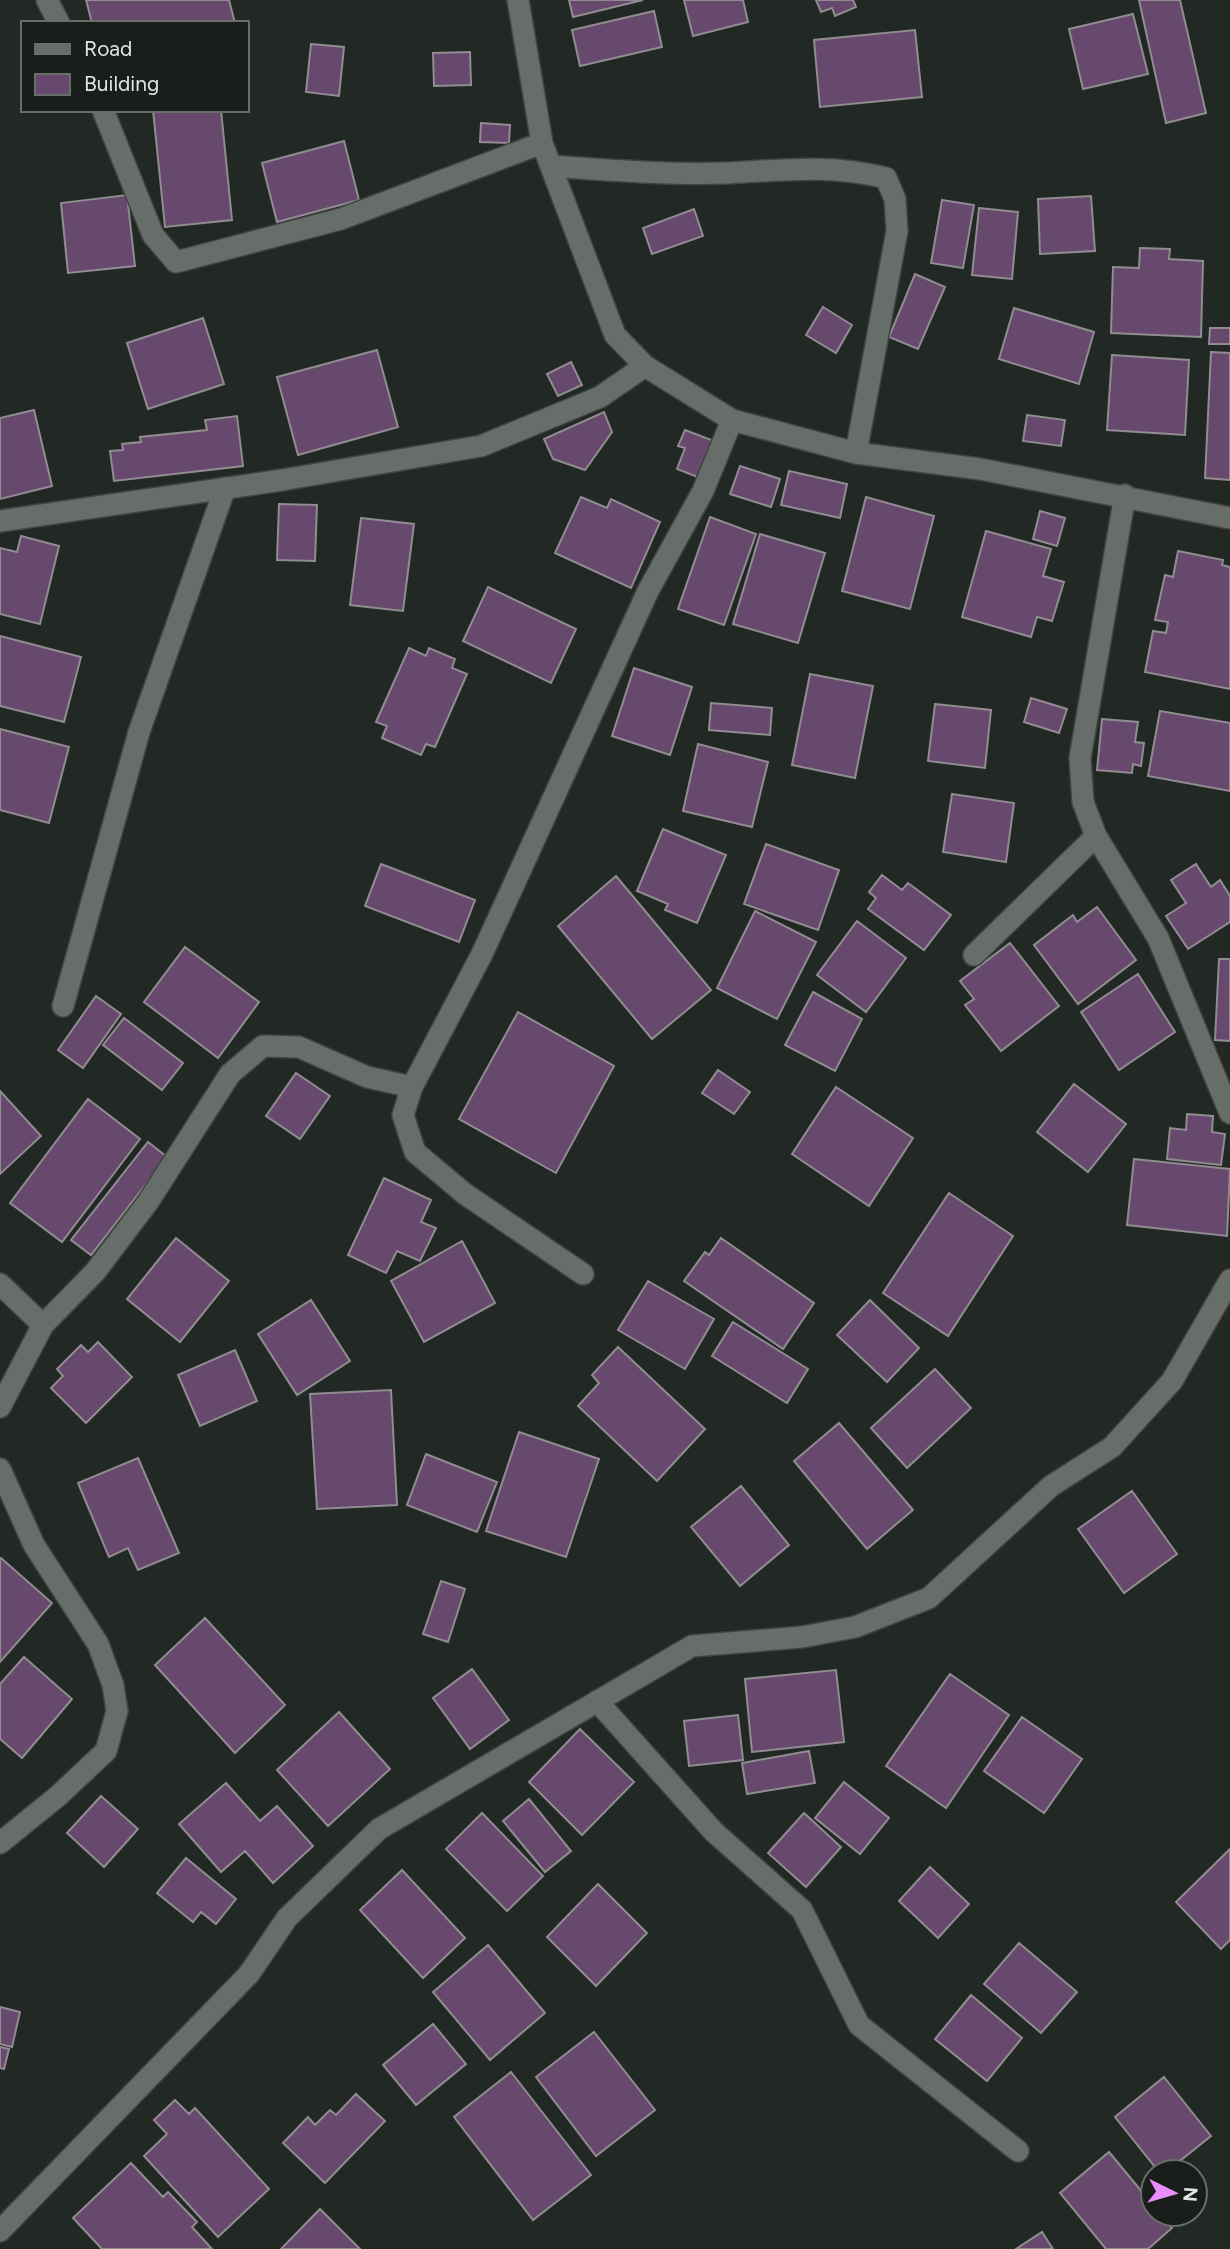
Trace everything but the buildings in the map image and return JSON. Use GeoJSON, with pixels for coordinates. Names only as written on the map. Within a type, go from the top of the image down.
{"type":"FeatureCollection","features":[{"type":"Feature","properties":{"kind":"street"},"geometry":{"type":"LineString","coordinates":[[47,0],[58,21]]}},
{"type":"Feature","properties":{"kind":"street"},"geometry":{"type":"LineString","coordinates":[[518,0],[542,143],[615,335],[645,366],[732,420],[856,453],[980,469],[1125,495],[1230,518]]}},
{"type":"Feature","properties":{"kind":"street"},"geometry":{"type":"LineString","coordinates":[[104,112],[153,235],[176,262],[341,219],[542,143]]}},
{"type":"Feature","properties":{"kind":"street"},"geometry":{"type":"LineString","coordinates":[[551,166],[657,173],[726,173],[798,167],[857,170],[886,178],[895,199],[897,230],[856,453]]}},
{"type":"Feature","properties":{"kind":"street"},"geometry":{"type":"LineString","coordinates":[[0,521],[481,446],[600,397],[645,366]]}},
{"type":"Feature","properties":{"kind":"street"},"geometry":{"type":"LineString","coordinates":[[583,1274],[465,1194],[415,1152],[403,1115],[412,1087],[482,954],[648,590],[703,491],[732,420]]}},
{"type":"Feature","properties":{"kind":"street"},"geometry":{"type":"LineString","coordinates":[[63,1006],[139,732],[225,488]]}},
{"type":"Feature","properties":{"kind":"street"},"geometry":{"type":"LineString","coordinates":[[1125,495],[1080,758],[1083,802],[1096,836],[1158,938],[1230,1113]]}},
{"type":"Feature","properties":{"kind":"street"},"geometry":{"type":"LineString","coordinates":[[974,955],[1096,836]]}},
{"type":"Feature","properties":{"kind":"street"},"geometry":{"type":"LineString","coordinates":[[0,1407],[43,1325],[96,1272],[148,1202],[230,1074],[263,1046],[299,1047],[366,1077],[412,1087]]}},
{"type":"Feature","properties":{"kind":"street"},"geometry":{"type":"LineString","coordinates":[[0,2231],[249,1974],[287,1918],[379,1829],[692,1646],[802,1637],[855,1627],[929,1598],[1051,1486],[1112,1447],[1172,1381],[1230,1280]]}},
{"type":"Feature","properties":{"kind":"street"},"geometry":{"type":"LineString","coordinates":[[0,1284],[43,1325]]}},
{"type":"Feature","properties":{"kind":"street"},"geometry":{"type":"LineString","coordinates":[[0,1469],[34,1545],[98,1644],[113,1685],[117,1711],[106,1751],[58,1796],[0,1843]]}},
{"type":"Feature","properties":{"kind":"street"},"geometry":{"type":"LineString","coordinates":[[597,1701],[714,1832],[802,1910],[859,2025],[1018,2151]]}}]}
